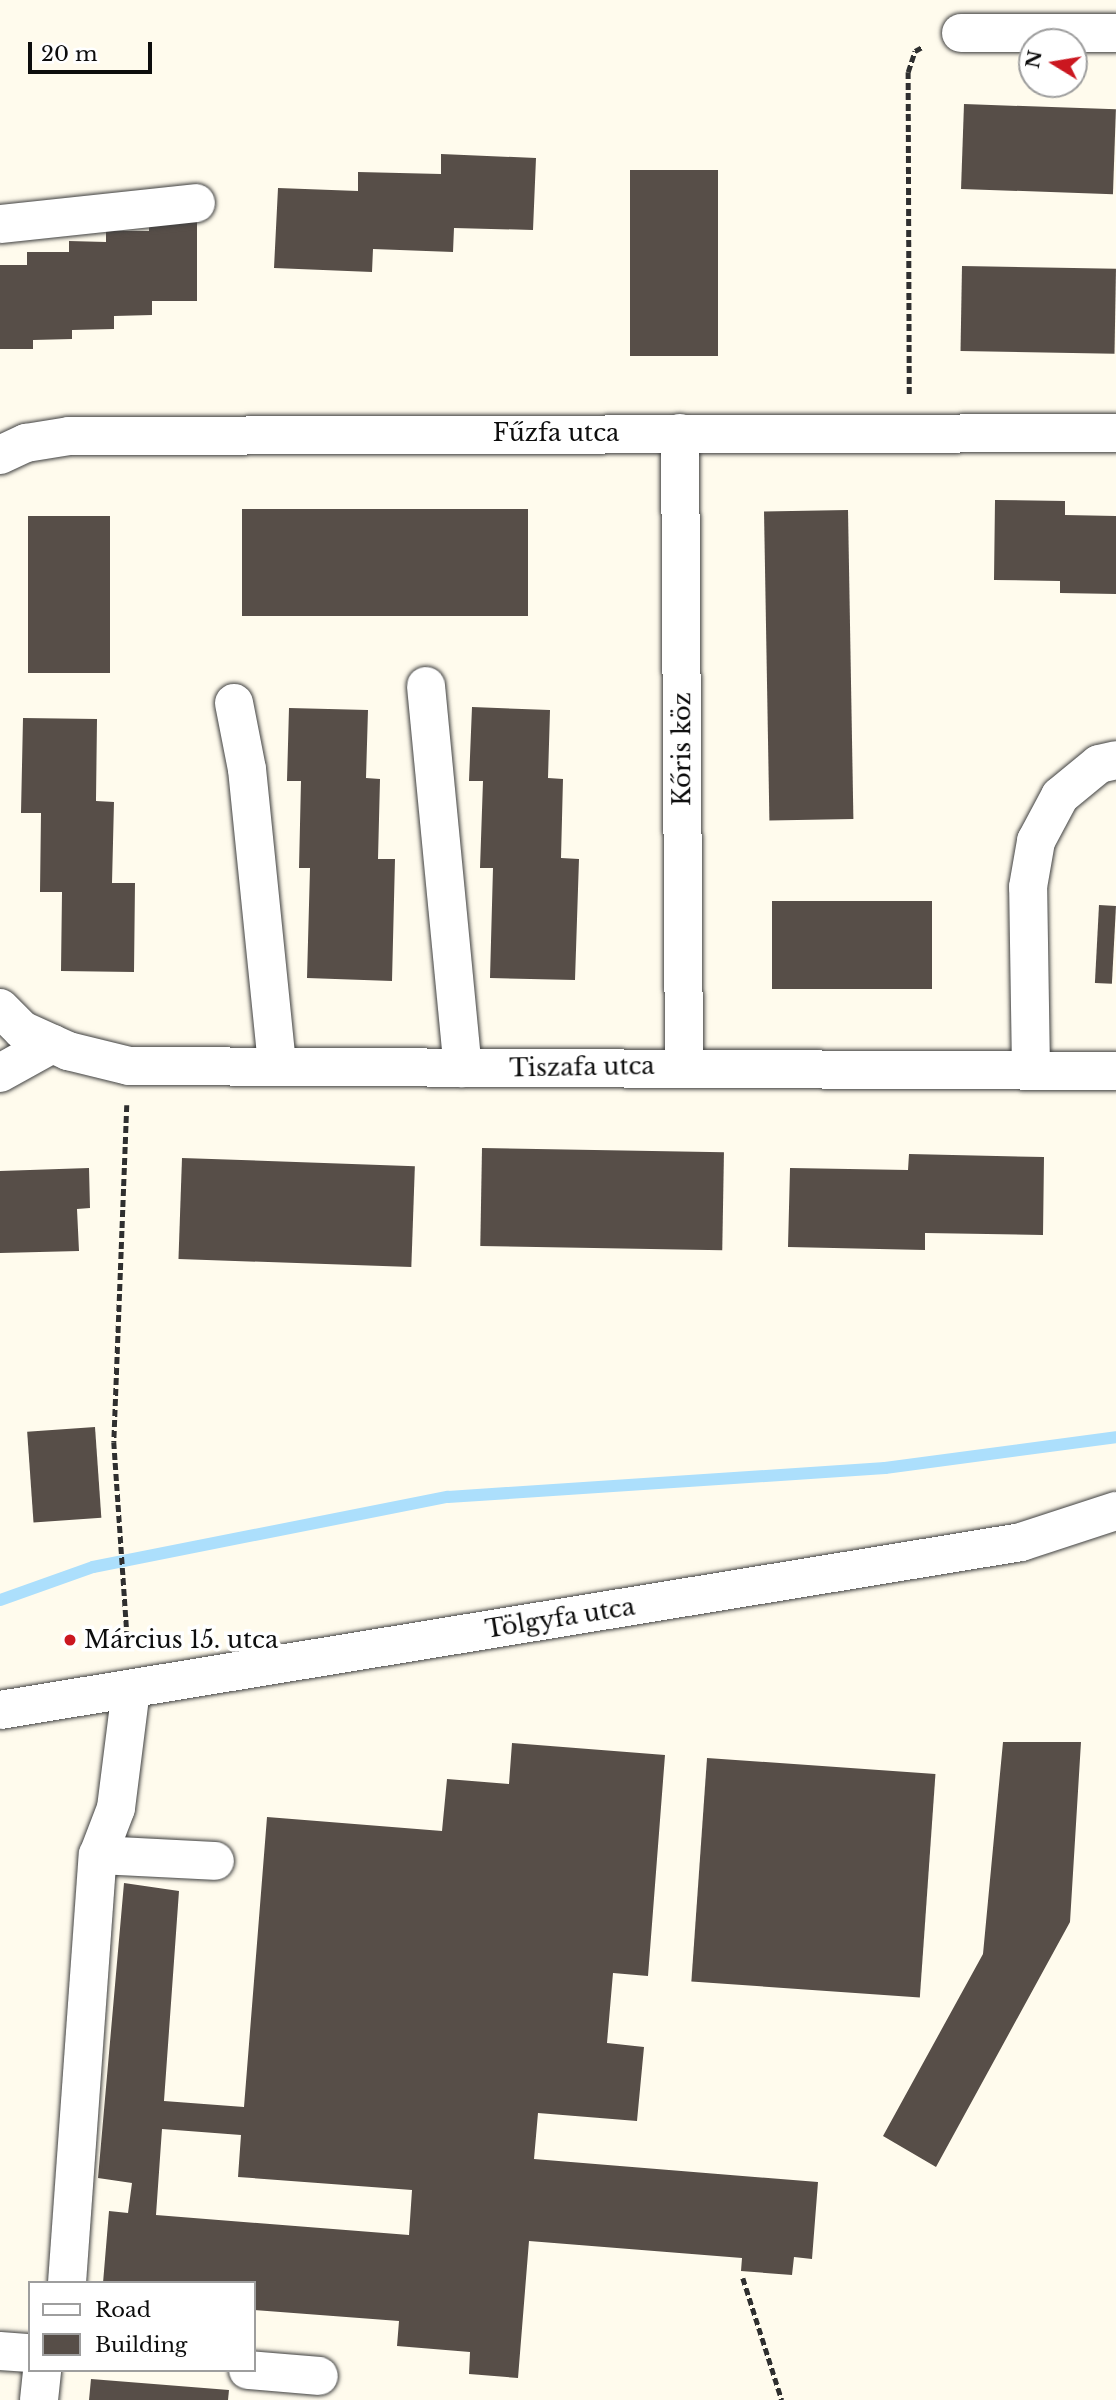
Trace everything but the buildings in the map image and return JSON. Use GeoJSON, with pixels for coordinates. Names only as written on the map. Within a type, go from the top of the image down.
{"type":"FeatureCollection","features":[{"type":"Feature","properties":{"kind":"street"},"geometry":{"type":"LineString","coordinates":[[961,33],[1116,33]]}},
{"type":"Feature","properties":{"kind":"street"},"geometry":{"type":"LineString","coordinates":[[0,224],[196,203]]}},
{"type":"Feature","properties":{"kind":"street","name":"Fűzfa utca"},"geometry":{"type":"LineString","coordinates":[[0,455],[26,443],[69,436],[909,430],[1116,433]]}},
{"type":"Feature","properties":{"kind":"street","name":"Kőris köz"},"geometry":{"type":"LineString","coordinates":[[680,433],[684,1066]]}},
{"type":"Feature","properties":{"kind":"street"},"geometry":{"type":"LineString","coordinates":[[426,685],[463,1068]]}},
{"type":"Feature","properties":{"kind":"street"},"geometry":{"type":"LineString","coordinates":[[234,703],[247,769],[277,1065]]}},
{"type":"Feature","properties":{"kind":"street"},"geometry":{"type":"LineString","coordinates":[[1031,1070],[1028,887],[1036,841],[1060,796],[1098,764],[1116,760]]}},
{"type":"Feature","properties":{"kind":"street","name":"Tiszafa utca"},"geometry":{"type":"LineString","coordinates":[[0,1008],[22,1030],[52,1044],[128,1066],[684,1066],[1116,1071]]}},
{"type":"Feature","properties":{"kind":"street"},"geometry":{"type":"LineString","coordinates":[[0,1073],[52,1044]]}},
{"type":"Feature","properties":{"kind":"street","name":"Tölgyfa utca"},"geometry":{"type":"LineString","coordinates":[[0,1710],[1021,1542],[1116,1511]]}},
{"type":"Feature","properties":{"kind":"street"},"geometry":{"type":"LineString","coordinates":[[67,2281],[98,1855],[116,1808],[131,1689]]}},
{"type":"Feature","properties":{"kind":"street"},"geometry":{"type":"LineString","coordinates":[[98,1855],[215,1861]]}},
{"type":"Feature","properties":{"kind":"street"},"geometry":{"type":"LineString","coordinates":[[0,2351],[28,2354]]}},
{"type":"Feature","properties":{"kind":"street"},"geometry":{"type":"LineString","coordinates":[[256,2371],[319,2376]]}},
{"type":"Feature","properties":{"kind":"street"},"geometry":{"type":"LineString","coordinates":[[38,2400],[41,2372]]}},
{"type":"Feature","properties":{"kind":"path"},"geometry":{"type":"LineString","coordinates":[[909,430],[908,72],[915,51],[961,33]]}},
{"type":"Feature","properties":{"kind":"path"},"geometry":{"type":"LineString","coordinates":[[128,1066],[114,1442],[118,1541],[131,1689]]}},
{"type":"Feature","properties":{"kind":"path"},"geometry":{"type":"LineString","coordinates":[[743,2278],[782,2400]]}},
{"type":"Feature","properties":{"kind":"waterway"},"geometry":{"type":"LineString","coordinates":[[0,1600],[93,1567],[448,1497],[885,1468],[1116,1437]]}},
{"type":"Feature","properties":{"kind":"place","name":"Március 15. utca"},"geometry":{"type":"Point","coordinates":[70,1640]}}]}
